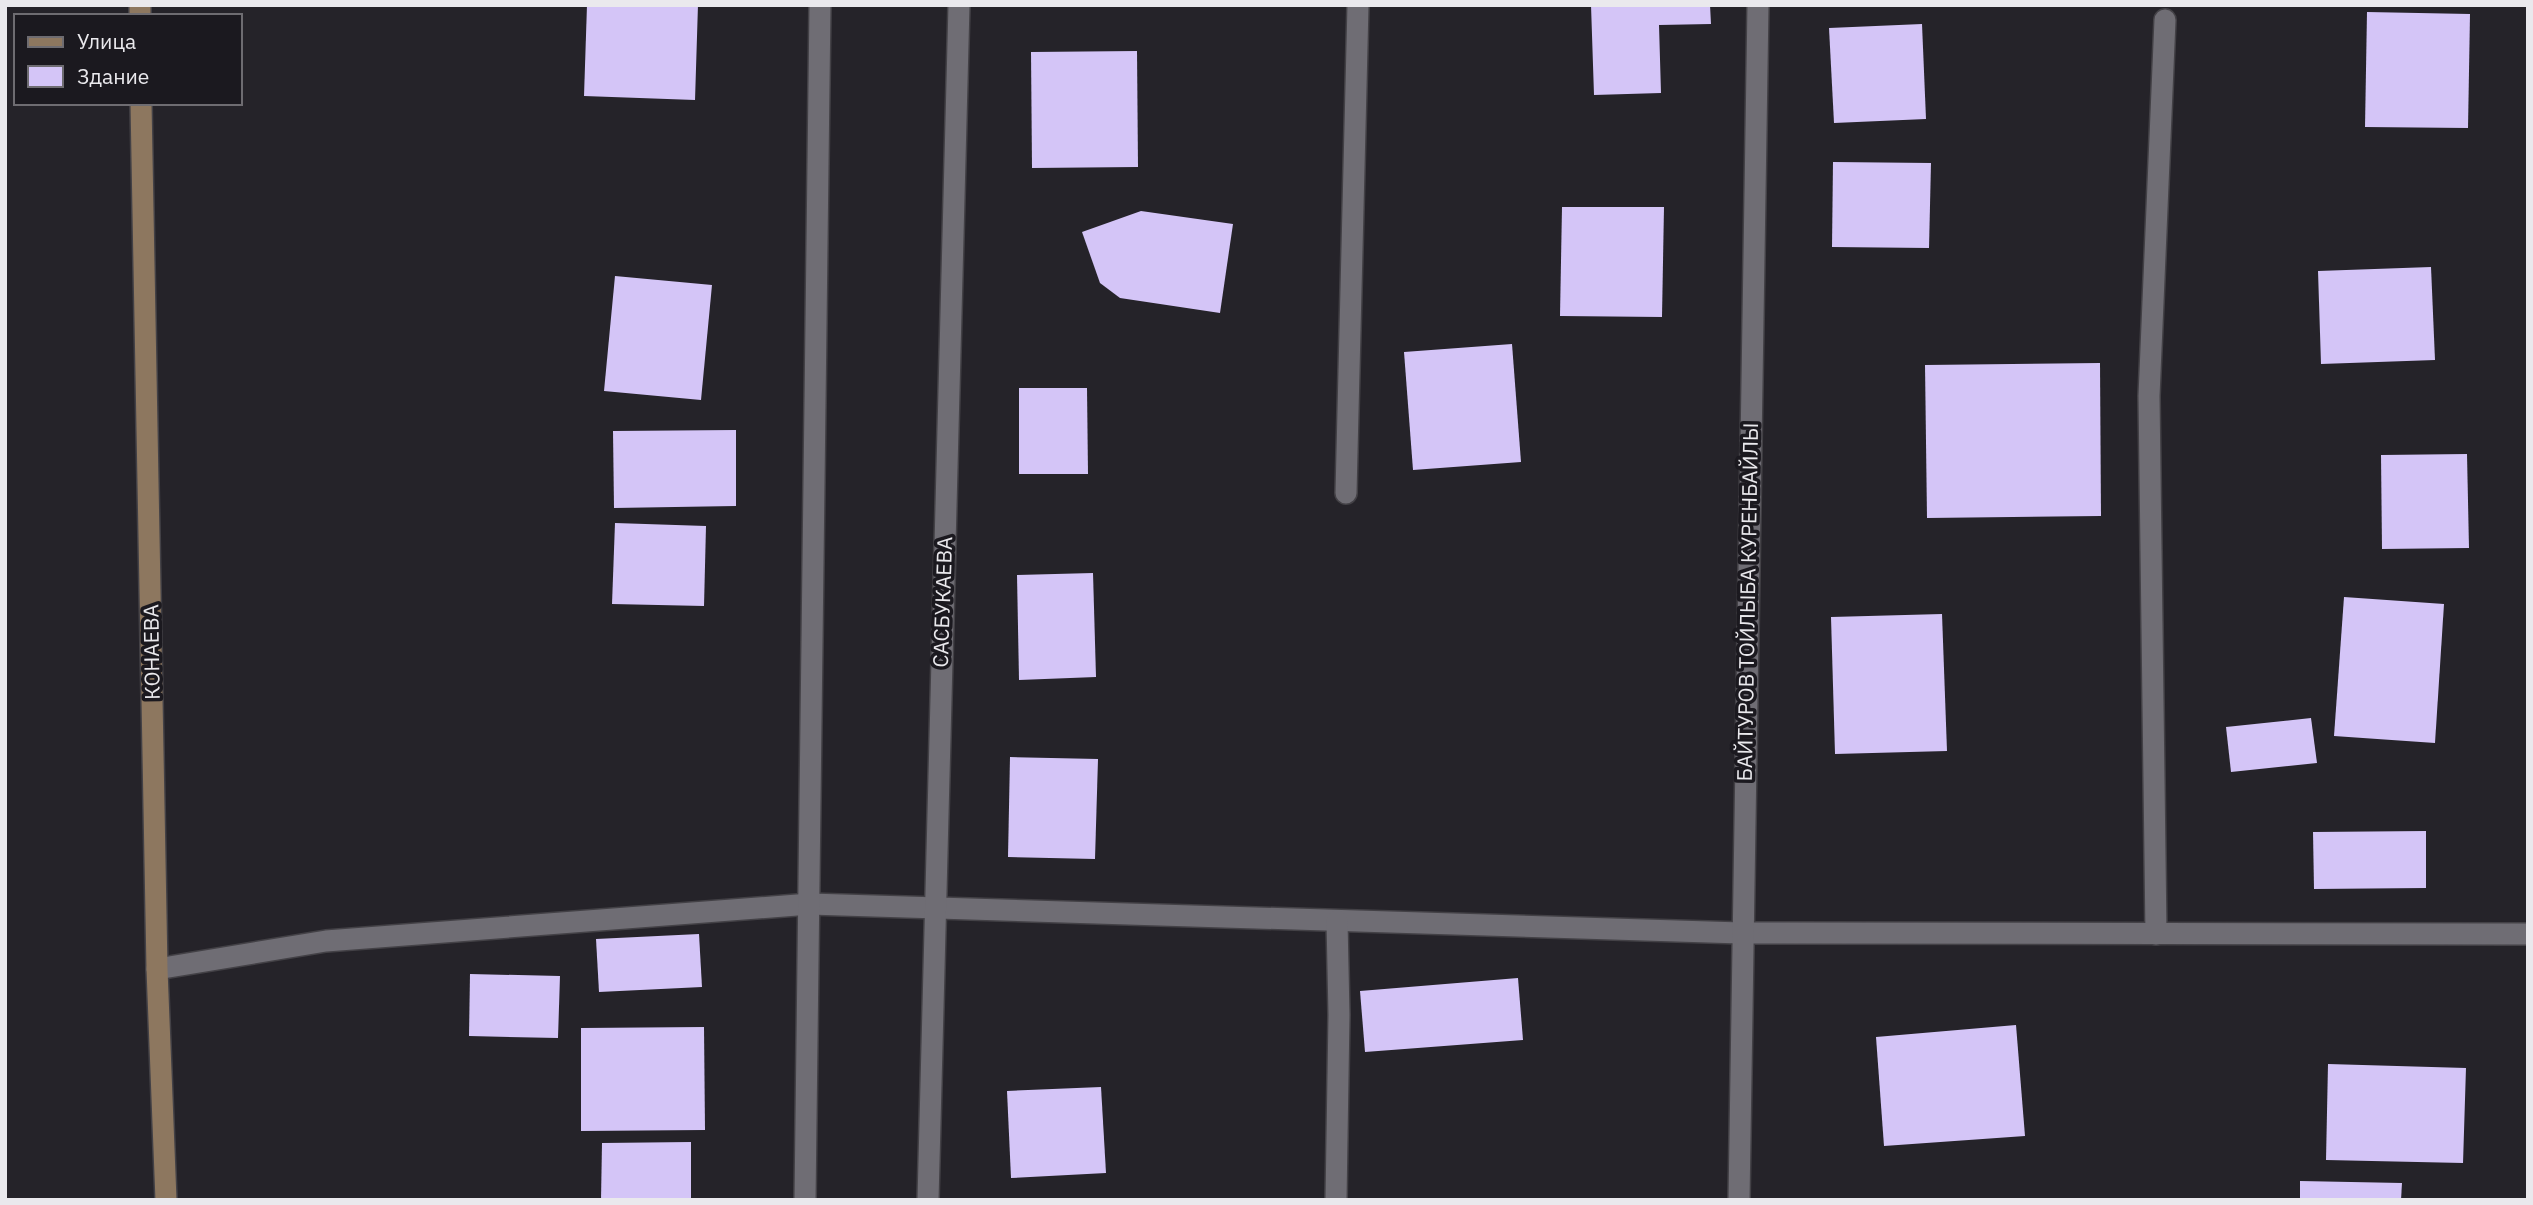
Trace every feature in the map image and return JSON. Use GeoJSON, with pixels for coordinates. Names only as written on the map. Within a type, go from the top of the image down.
{"type":"FeatureCollection","features":[{"type":"Feature","properties":{"kind":"main road","name":"КОНАЕВА"},"geometry":{"type":"LineString","coordinates":[[141,105],[157,969],[166,1200]]}},
{"type":"Feature","properties":{"kind":"street"},"geometry":{"type":"LineString","coordinates":[[805,1200],[820,5]]}},
{"type":"Feature","properties":{"kind":"street","name":"САСБУКАЕВА"},"geometry":{"type":"LineString","coordinates":[[928,1200],[933,909],[959,5]]}},
{"type":"Feature","properties":{"kind":"street"},"geometry":{"type":"LineString","coordinates":[[1346,493],[1357,5]]}},
{"type":"Feature","properties":{"kind":"street","name":"БАЙТУРОВ ТОЙЛЫБА КУРЕНБАЙЛЫ"},"geometry":{"type":"LineString","coordinates":[[1739,1200],[1741,933],[1758,5]]}},
{"type":"Feature","properties":{"kind":"street"},"geometry":{"type":"LineString","coordinates":[[2157,934],[2149,396],[2165,20]]}},
{"type":"Feature","properties":{"kind":"street"},"geometry":{"type":"LineString","coordinates":[[157,969],[327,941],[810,904],[1741,933],[2528,934]]}},
{"type":"Feature","properties":{"kind":"street"},"geometry":{"type":"LineString","coordinates":[[1336,1200],[1339,1015],[1337,921]]}},
{"type":"Feature","properties":{"kind":"building"},"geometry":{"type":"Polygon","coordinates":[[[587,5],[698,5],[695,100],[584,96],[587,5]]]}},
{"type":"Feature","properties":{"kind":"building"},"geometry":{"type":"Polygon","coordinates":[[[1591,5],[1710,5],[1711,24],[1659,25],[1661,93],[1594,95],[1591,5]]]}},
{"type":"Feature","properties":{"kind":"building"},"geometry":{"type":"Polygon","coordinates":[[[2367,12],[2470,14],[2468,128],[2365,127],[2367,12]]]}},
{"type":"Feature","properties":{"kind":"building"},"geometry":{"type":"Polygon","coordinates":[[[1922,24],[1926,119],[1834,123],[1829,28],[1922,24]]]}},
{"type":"Feature","properties":{"kind":"building"},"geometry":{"type":"Polygon","coordinates":[[[1137,51],[1138,167],[1032,168],[1031,52],[1137,51]]]}},
{"type":"Feature","properties":{"kind":"building"},"geometry":{"type":"Polygon","coordinates":[[[1833,162],[1931,163],[1929,248],[1832,247],[1833,162]]]}},
{"type":"Feature","properties":{"kind":"building"},"geometry":{"type":"Polygon","coordinates":[[[1562,207],[1664,207],[1662,317],[1560,316],[1562,207]]]}},
{"type":"Feature","properties":{"kind":"building"},"geometry":{"type":"Polygon","coordinates":[[[1141,211],[1233,224],[1220,313],[1120,298],[1100,283],[1082,232],[1141,211]]]}},
{"type":"Feature","properties":{"kind":"building"},"geometry":{"type":"Polygon","coordinates":[[[2431,267],[2435,360],[2321,364],[2318,271],[2431,267]]]}},
{"type":"Feature","properties":{"kind":"building"},"geometry":{"type":"Polygon","coordinates":[[[615,276],[712,285],[701,400],[604,391],[615,276]]]}},
{"type":"Feature","properties":{"kind":"building"},"geometry":{"type":"Polygon","coordinates":[[[1512,344],[1521,462],[1413,470],[1404,352],[1512,344]]]}},
{"type":"Feature","properties":{"kind":"building"},"geometry":{"type":"Polygon","coordinates":[[[2100,363],[2101,516],[1927,518],[1925,365],[2100,363]]]}},
{"type":"Feature","properties":{"kind":"building"},"geometry":{"type":"Polygon","coordinates":[[[1019,388],[1087,388],[1088,474],[1019,474],[1019,388]]]}},
{"type":"Feature","properties":{"kind":"building"},"geometry":{"type":"Polygon","coordinates":[[[736,430],[736,506],[614,508],[613,431],[736,430]]]}},
{"type":"Feature","properties":{"kind":"building"},"geometry":{"type":"Polygon","coordinates":[[[2467,454],[2469,548],[2382,549],[2381,455],[2467,454]]]}},
{"type":"Feature","properties":{"kind":"building"},"geometry":{"type":"Polygon","coordinates":[[[615,523],[706,526],[704,606],[612,604],[615,523]]]}},
{"type":"Feature","properties":{"kind":"building"},"geometry":{"type":"Polygon","coordinates":[[[1093,573],[1096,677],[1019,680],[1017,575],[1093,573]]]}},
{"type":"Feature","properties":{"kind":"building"},"geometry":{"type":"Polygon","coordinates":[[[2344,597],[2444,604],[2435,743],[2334,736],[2344,597]]]}},
{"type":"Feature","properties":{"kind":"building"},"geometry":{"type":"Polygon","coordinates":[[[1942,614],[1947,751],[1835,754],[1831,617],[1942,614]]]}},
{"type":"Feature","properties":{"kind":"building"},"geometry":{"type":"Polygon","coordinates":[[[2311,718],[2317,763],[2231,772],[2226,727],[2311,718]]]}},
{"type":"Feature","properties":{"kind":"building"},"geometry":{"type":"Polygon","coordinates":[[[1010,757],[1098,759],[1095,859],[1008,857],[1010,757]]]}},
{"type":"Feature","properties":{"kind":"building"},"geometry":{"type":"Polygon","coordinates":[[[2426,831],[2426,888],[2314,889],[2313,832],[2426,831]]]}},
{"type":"Feature","properties":{"kind":"building"},"geometry":{"type":"Polygon","coordinates":[[[699,934],[702,987],[599,992],[596,939],[699,934]]]}},
{"type":"Feature","properties":{"kind":"building"},"geometry":{"type":"Polygon","coordinates":[[[470,974],[560,976],[558,1038],[469,1036],[470,974]]]}},
{"type":"Feature","properties":{"kind":"building"},"geometry":{"type":"Polygon","coordinates":[[[1518,978],[1523,1040],[1365,1052],[1360,991],[1518,978]]]}},
{"type":"Feature","properties":{"kind":"building"},"geometry":{"type":"Polygon","coordinates":[[[2016,1025],[2025,1136],[1884,1146],[1876,1037],[2016,1025]]]}},
{"type":"Feature","properties":{"kind":"building"},"geometry":{"type":"Polygon","coordinates":[[[704,1027],[705,1130],[581,1131],[581,1028],[704,1027]]]}},
{"type":"Feature","properties":{"kind":"building"},"geometry":{"type":"Polygon","coordinates":[[[2328,1064],[2466,1068],[2463,1163],[2326,1160],[2328,1064]]]}},
{"type":"Feature","properties":{"kind":"building"},"geometry":{"type":"Polygon","coordinates":[[[1101,1087],[1106,1173],[1011,1178],[1007,1091],[1101,1087]]]}},
{"type":"Feature","properties":{"kind":"building"},"geometry":{"type":"Polygon","coordinates":[[[691,1142],[691,1200],[601,1200],[602,1143],[691,1142]]]}},
{"type":"Feature","properties":{"kind":"building"},"geometry":{"type":"Polygon","coordinates":[[[2300,1181],[2402,1183],[2401,1200],[2300,1200],[2300,1181]]]}}]}
